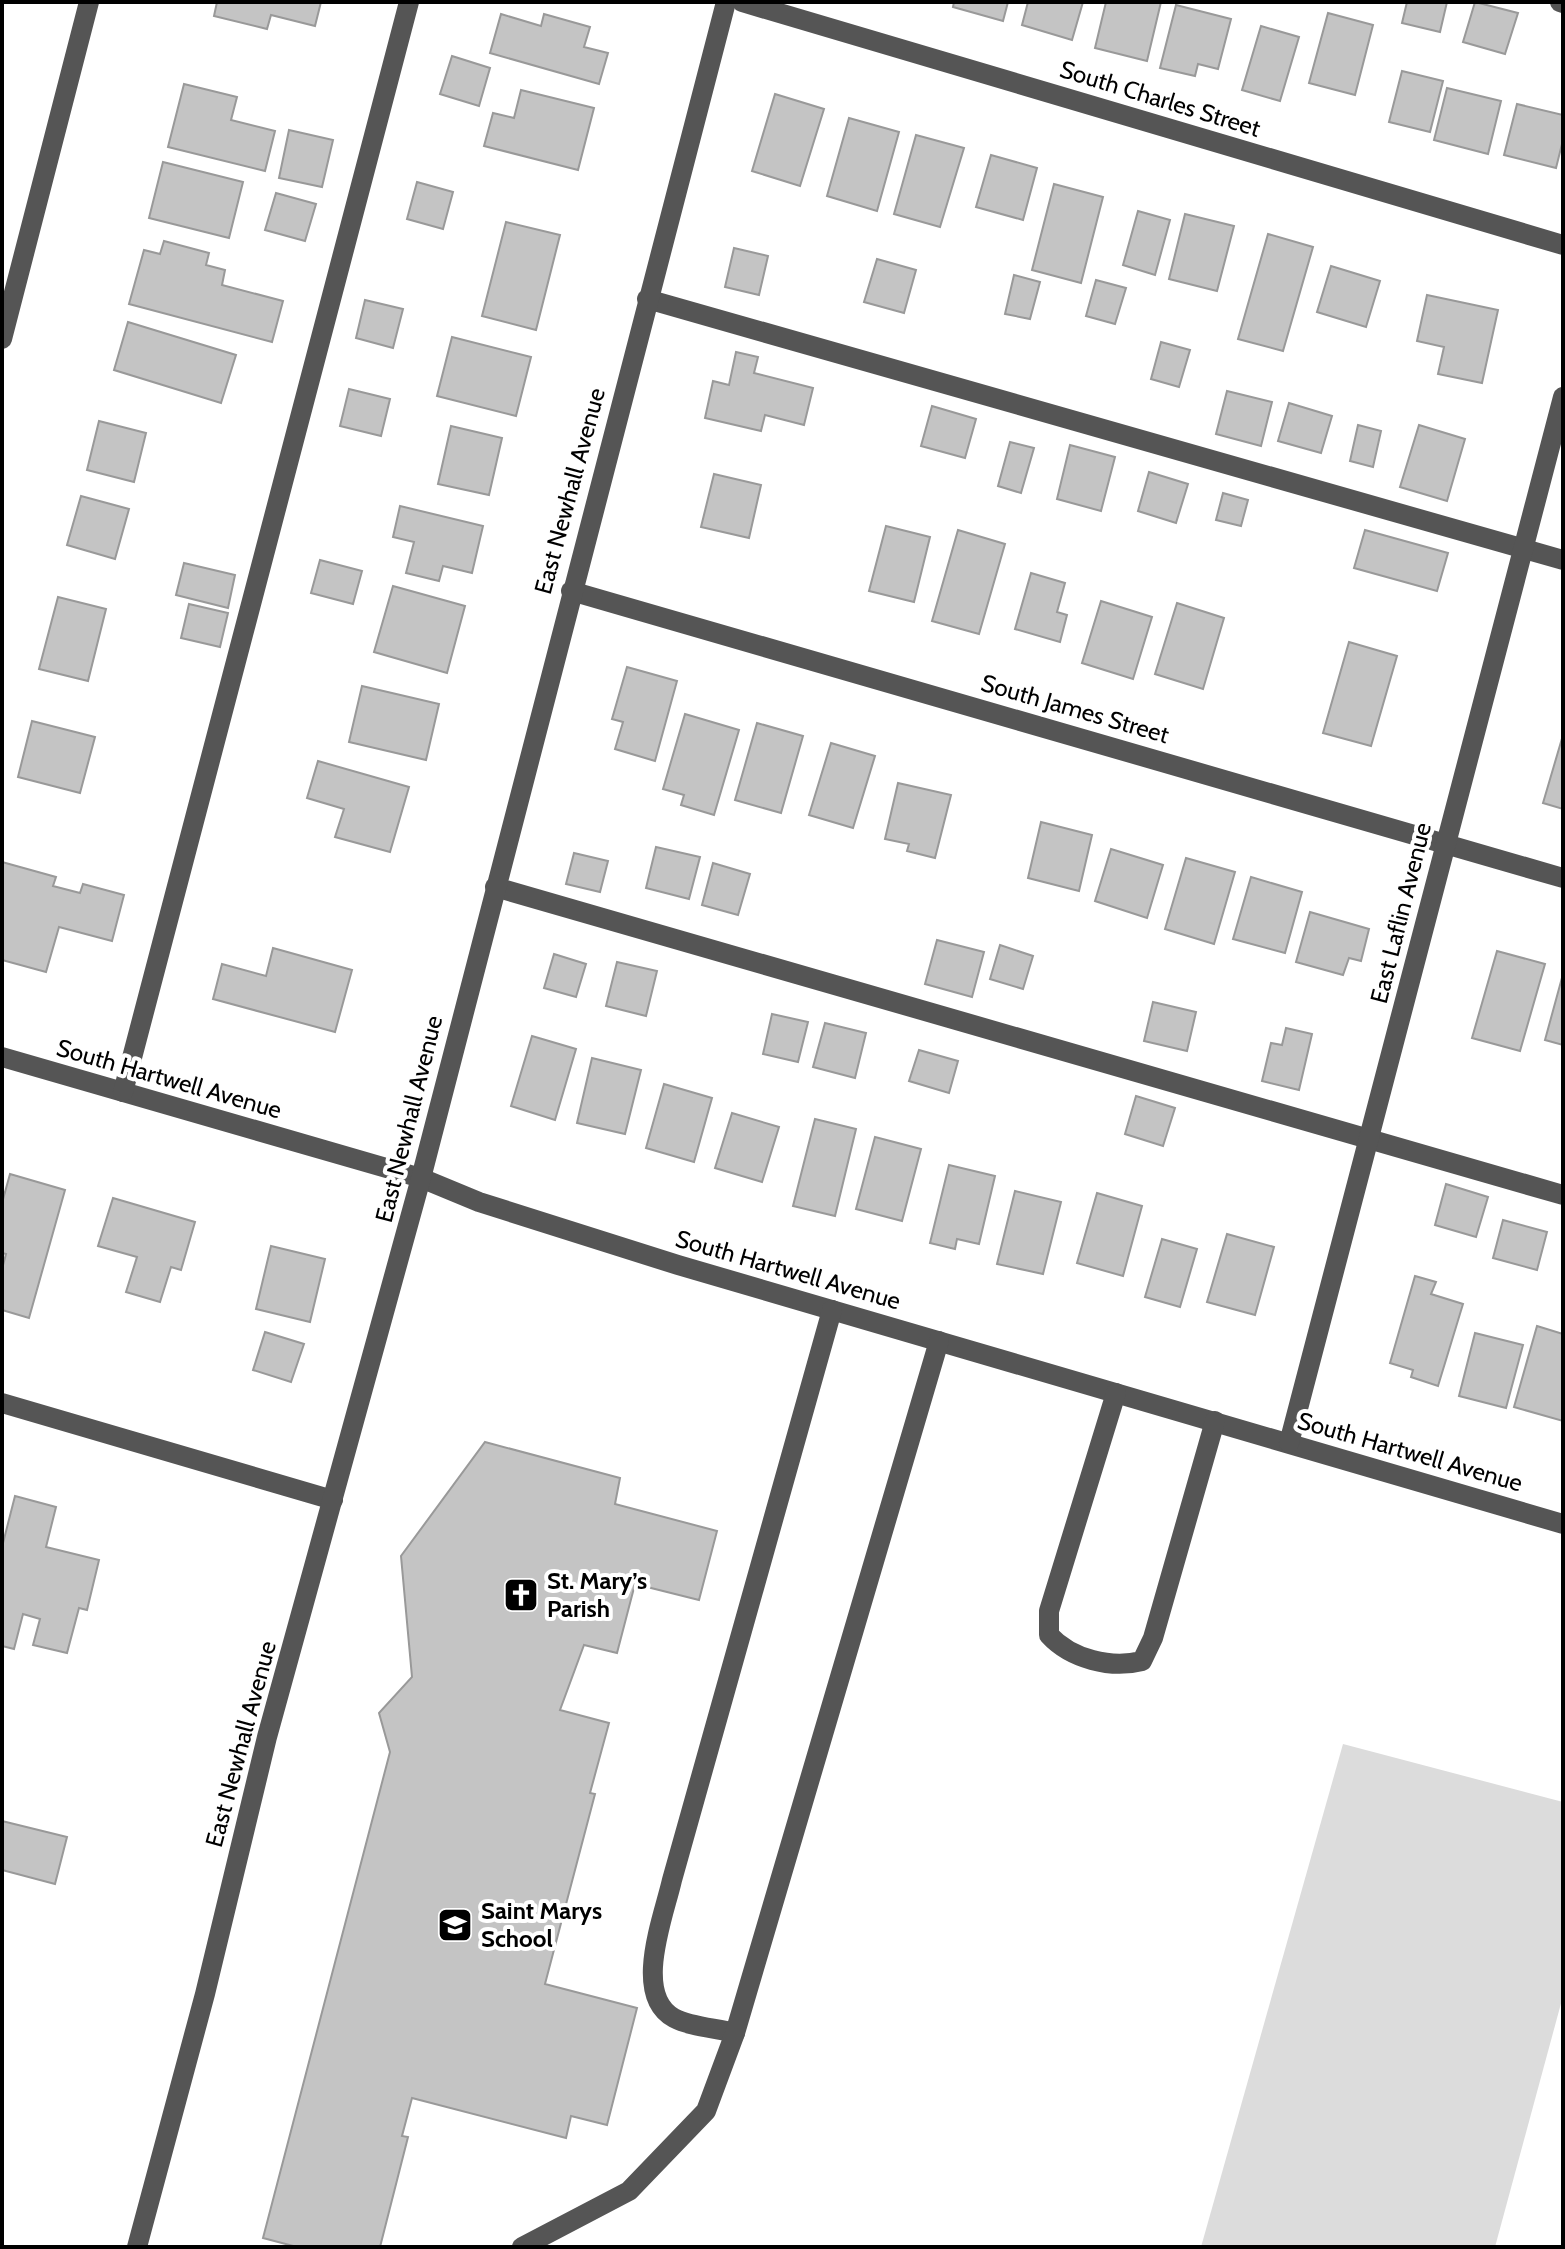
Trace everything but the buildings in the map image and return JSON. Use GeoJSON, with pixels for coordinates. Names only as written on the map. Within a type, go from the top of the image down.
{"type":"FeatureCollection","features":[{"type":"Feature","properties":{"kind":"street"},"geometry":{"type":"LineString","coordinates":[[2,339],[89,2]]}},
{"type":"Feature","properties":{"kind":"street"},"geometry":{"type":"LineString","coordinates":[[123,1092],[409,2]]}},
{"type":"Feature","properties":{"kind":"street","name":"East Newhall Avenue"},"geometry":{"type":"LineString","coordinates":[[137,2247],[205,1994],[267,1737],[421,1178],[726,2]]}},
{"type":"Feature","properties":{"kind":"street","name":"South Charles Street"},"geometry":{"type":"LineString","coordinates":[[742,2],[1563,245]]}},
{"type":"Feature","properties":{"kind":"street"},"geometry":{"type":"LineString","coordinates":[[647,299],[1563,560]]}},
{"type":"Feature","properties":{"kind":"street","name":"East Laflin Avenue"},"geometry":{"type":"LineString","coordinates":[[1289,1443],[1563,397]]}},
{"type":"Feature","properties":{"kind":"street","name":"South James Street"},"geometry":{"type":"LineString","coordinates":[[571,591],[1563,878]]}},
{"type":"Feature","properties":{"kind":"street"},"geometry":{"type":"LineString","coordinates":[[495,887],[1563,1195]]}},
{"type":"Feature","properties":{"kind":"street","name":"South Hartwell Avenue"},"geometry":{"type":"LineString","coordinates":[[2,1057],[421,1178],[494,1206],[832,1310],[1563,1524]]}},
{"type":"Feature","properties":{"kind":"street"},"geometry":{"type":"LineString","coordinates":[[735,2033],[673,2018],[655,1997],[651,1969],[672,1880],[832,1310]]}},
{"type":"Feature","properties":{"kind":"street"},"geometry":{"type":"LineString","coordinates":[[522,2247],[629,2191],[706,2111],[735,2033],[939,1341]]}},
{"type":"Feature","properties":{"kind":"street"},"geometry":{"type":"LineString","coordinates":[[1116,1393],[1049,1611],[1049,1635],[1063,1651],[1122,1666],[1142,1661],[1153,1638],[1215,1421]]}},
{"type":"Feature","properties":{"kind":"street"},"geometry":{"type":"LineString","coordinates":[[2,1403],[333,1500]]}},
{"type":"Feature","properties":{"kind":"shaded area"},"geometry":{"type":"Polygon","coordinates":[[[1343,1744],[1563,1802],[1563,1996],[1495,2247],[1201,2247],[1343,1744]]]}},
{"type":"Feature","properties":{"kind":"place","name":"St. Mary’s Parish"},"geometry":{"type":"Point","coordinates":[521,1595]}},
{"type":"Feature","properties":{"kind":"place","name":"Saint Marys School"},"geometry":{"type":"Point","coordinates":[455,1925]}}]}
